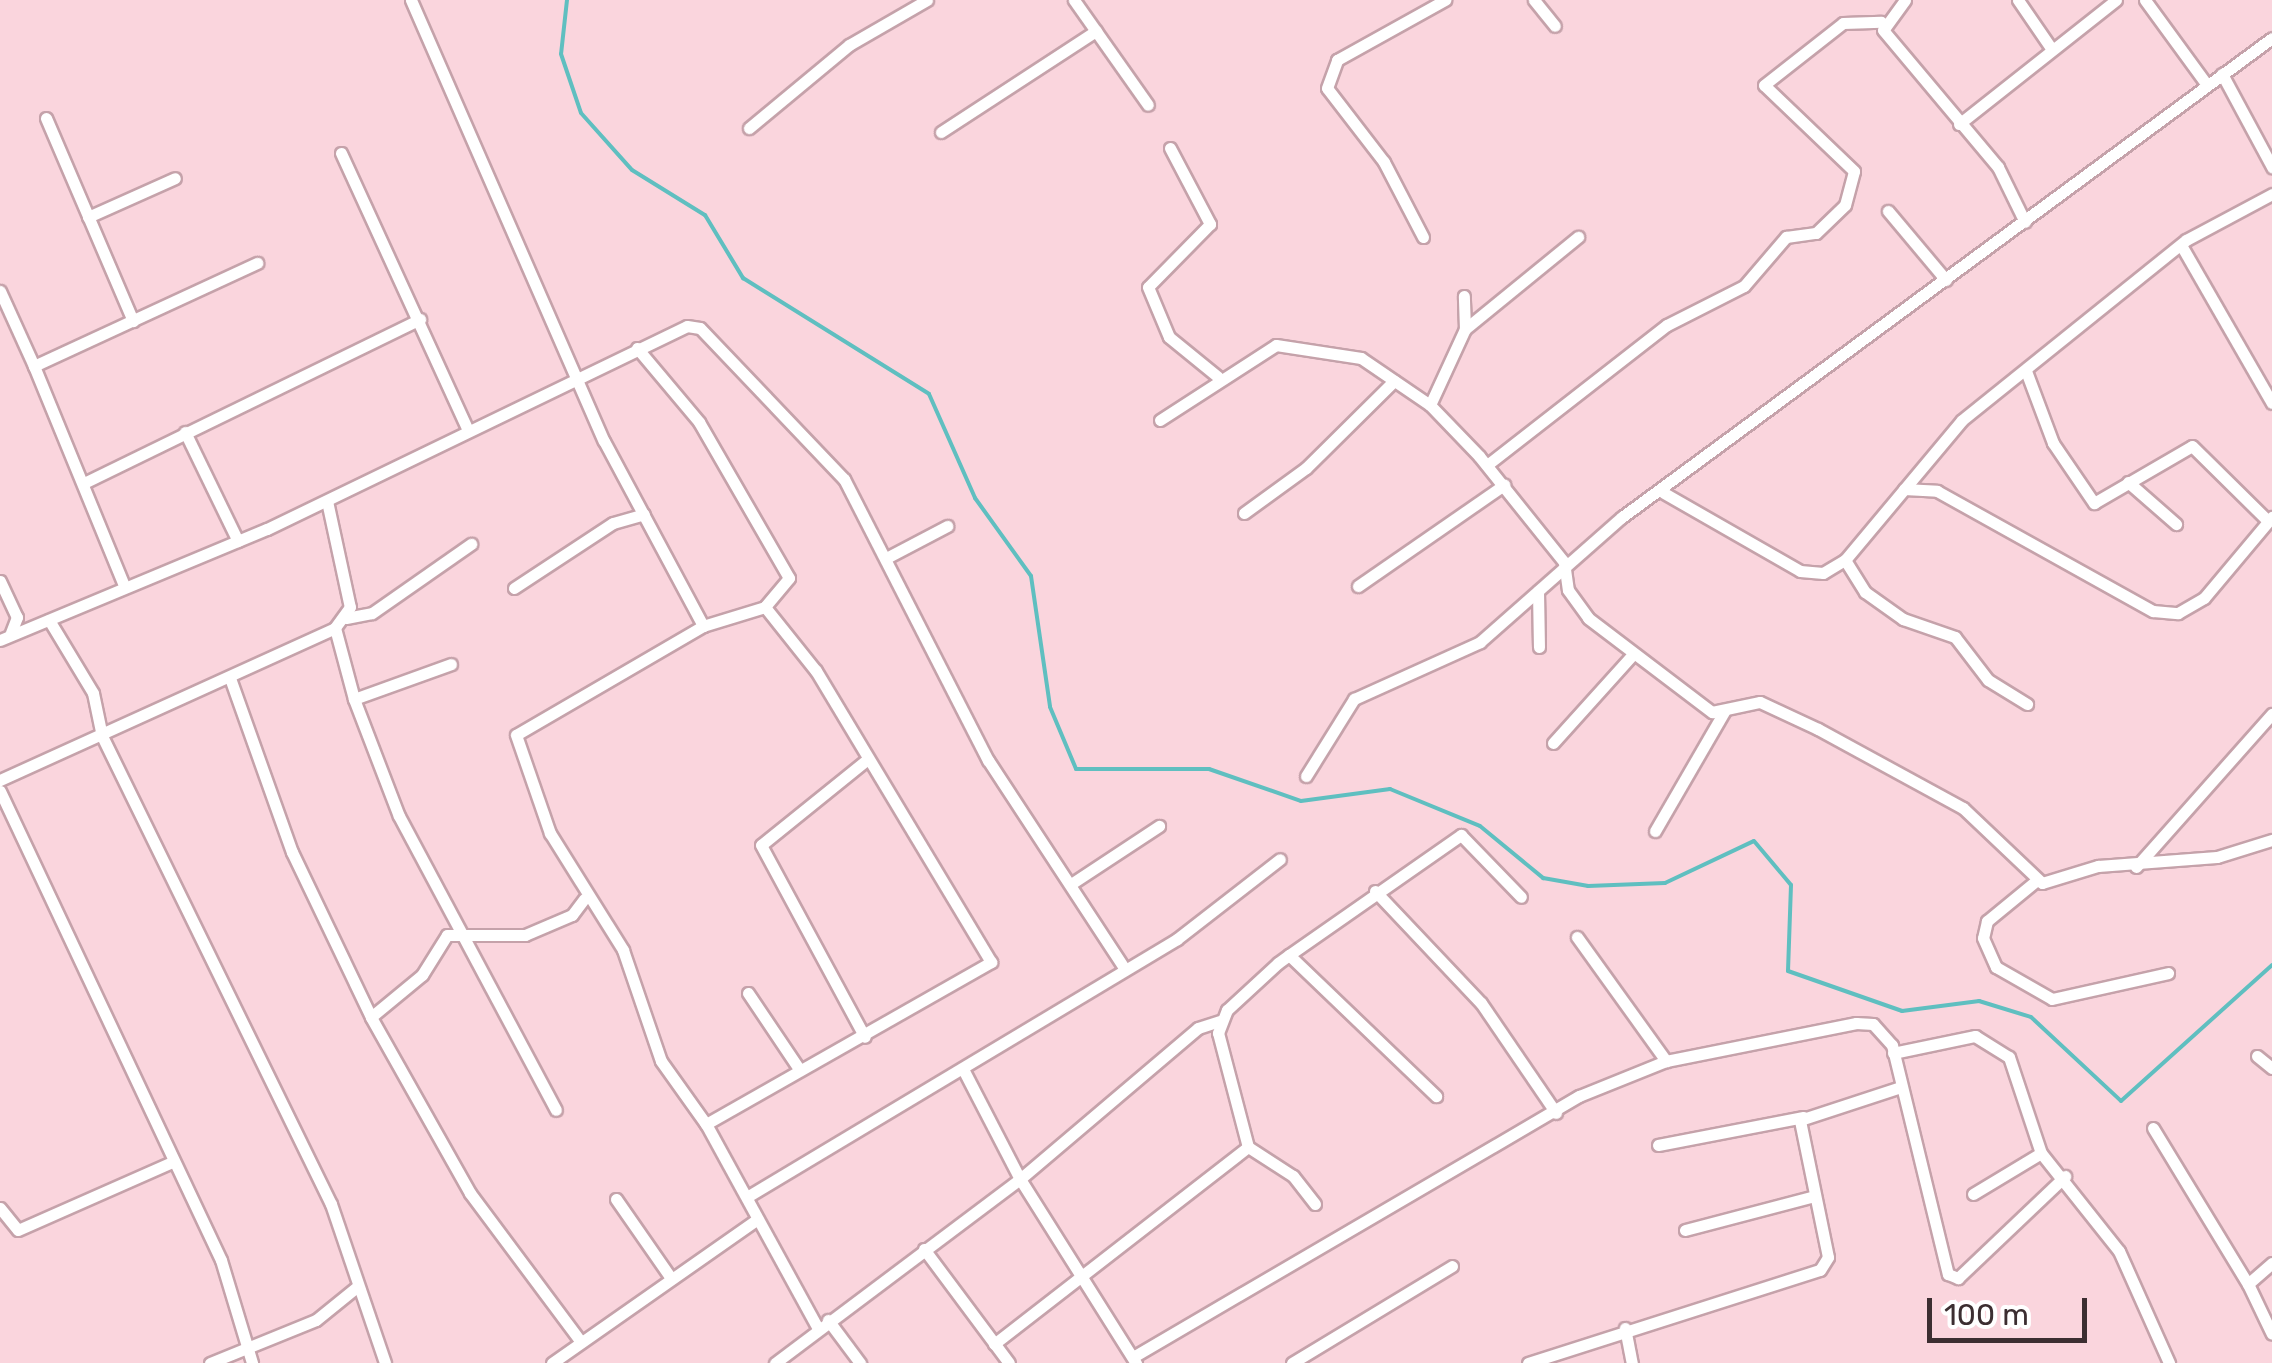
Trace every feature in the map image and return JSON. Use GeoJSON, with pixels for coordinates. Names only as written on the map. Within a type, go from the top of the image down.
{"type":"FeatureCollection","features":[{"type":"Feature","properties":{"kind":"street"},"geometry":{"type":"LineString","coordinates":[[411,0],[577,375],[703,626]]}},
{"type":"Feature","properties":{"kind":"street"},"geometry":{"type":"LineString","coordinates":[[749,128],[849,45],[927,0]]}},
{"type":"Feature","properties":{"kind":"street"},"geometry":{"type":"LineString","coordinates":[[1074,0],[1148,104]]}},
{"type":"Feature","properties":{"kind":"street"},"geometry":{"type":"LineString","coordinates":[[1423,237],[1384,162],[1328,88],[1337,60],[1445,0]]}},
{"type":"Feature","properties":{"kind":"street"},"geometry":{"type":"LineString","coordinates":[[1534,0],[1554,26]]}},
{"type":"Feature","properties":{"kind":"street"},"geometry":{"type":"LineString","coordinates":[[1487,465],[1667,325],[1744,286],[1786,237],[1816,233],[1845,206],[1854,171],[1764,85],[1842,23],[1882,22],[1905,0]]}},
{"type":"Feature","properties":{"kind":"street"},"geometry":{"type":"LineString","coordinates":[[2018,0],[2051,48]]}},
{"type":"Feature","properties":{"kind":"street"},"geometry":{"type":"LineString","coordinates":[[1959,124],[1994,105],[2051,48],[2116,0]]}},
{"type":"Feature","properties":{"kind":"street"},"geometry":{"type":"LineString","coordinates":[[2142,1],[2207,85]]}},
{"type":"Feature","properties":{"kind":"street"},"geometry":{"type":"LineString","coordinates":[[1882,22],[1959,124],[1998,167],[2025,222]]}},
{"type":"Feature","properties":{"kind":"street"},"geometry":{"type":"LineString","coordinates":[[941,132],[1096,31]]}},
{"type":"Feature","properties":{"kind":"street"},"geometry":{"type":"LineString","coordinates":[[1306,776],[1354,699],[1480,642],[1538,591],[1564,562],[1664,493],[2272,38]]}},
{"type":"Feature","properties":{"kind":"street"},"geometry":{"type":"LineString","coordinates":[[2222,74],[2272,167]]}},
{"type":"Feature","properties":{"kind":"street"},"geometry":{"type":"LineString","coordinates":[[46,118],[133,322]]}},
{"type":"Feature","properties":{"kind":"street"},"geometry":{"type":"LineString","coordinates":[[1170,148],[1210,224],[1148,287],[1170,337],[1218,377]]}},
{"type":"Feature","properties":{"kind":"street"},"geometry":{"type":"LineString","coordinates":[[341,152],[468,430]]}},
{"type":"Feature","properties":{"kind":"street"},"geometry":{"type":"LineString","coordinates":[[88,217],[175,178]]}},
{"type":"Feature","properties":{"kind":"street"},"geometry":{"type":"LineString","coordinates":[[1664,493],[1800,571],[1824,573],[1845,560],[1962,420],[2180,245],[2272,194]]}},
{"type":"Feature","properties":{"kind":"street"},"geometry":{"type":"LineString","coordinates":[[1888,211],[1946,280]]}},
{"type":"Feature","properties":{"kind":"street"},"geometry":{"type":"LineString","coordinates":[[1430,405],[1465,329],[1578,238]]}},
{"type":"Feature","properties":{"kind":"street"},"geometry":{"type":"LineString","coordinates":[[2180,245],[2272,403]]}},
{"type":"Feature","properties":{"kind":"street"},"geometry":{"type":"LineString","coordinates":[[34,366],[256,263]]}},
{"type":"Feature","properties":{"kind":"street"},"geometry":{"type":"LineString","coordinates":[[0,291],[123,583]]}},
{"type":"Feature","properties":{"kind":"street"},"geometry":{"type":"LineString","coordinates":[[1464,296],[1465,329]]}},
{"type":"Feature","properties":{"kind":"street"},"geometry":{"type":"LineString","coordinates":[[84,483],[420,319]]}},
{"type":"Feature","properties":{"kind":"street"},"geometry":{"type":"LineString","coordinates":[[5,637],[123,583],[238,541],[326,501],[637,348],[700,328],[812,438],[888,557],[988,760],[1074,882],[1123,966]]}},
{"type":"Feature","properties":{"kind":"street"},"geometry":{"type":"LineString","coordinates":[[1160,420],[1218,377],[1276,345],[1361,358],[1430,405],[1487,465],[1564,562],[1568,590],[1588,618],[1633,654],[1724,712]]}},
{"type":"Feature","properties":{"kind":"street"},"geometry":{"type":"LineString","coordinates":[[637,348],[698,422],[789,578],[765,607],[703,626],[516,736],[584,899],[623,950],[661,1061],[706,1124],[822,1323],[860,1363]]}},
{"type":"Feature","properties":{"kind":"street"},"geometry":{"type":"LineString","coordinates":[[1904,489],[1938,491],[2153,611],[2178,612],[2204,598],[2269,519],[2192,446],[2128,482],[2088,498],[2052,443],[2026,371]]}},
{"type":"Feature","properties":{"kind":"street"},"geometry":{"type":"LineString","coordinates":[[1244,513],[1306,468],[1394,381]]}},
{"type":"Feature","properties":{"kind":"street"},"geometry":{"type":"LineString","coordinates":[[185,432],[238,541]]}},
{"type":"Feature","properties":{"kind":"street"},"geometry":{"type":"LineString","coordinates":[[2128,482],[2176,524]]}},
{"type":"Feature","properties":{"kind":"street"},"geometry":{"type":"LineString","coordinates":[[1358,586],[1504,485]]}},
{"type":"Feature","properties":{"kind":"street"},"geometry":{"type":"LineString","coordinates":[[326,501],[346,618]]}},
{"type":"Feature","properties":{"kind":"street"},"geometry":{"type":"LineString","coordinates":[[514,588],[613,523],[644,514]]}},
{"type":"Feature","properties":{"kind":"street"},"geometry":{"type":"LineString","coordinates":[[888,557],[947,526]]}},
{"type":"Feature","properties":{"kind":"street"},"geometry":{"type":"LineString","coordinates":[[0,780],[230,678],[334,628],[346,618],[372,613],[471,544]]}},
{"type":"Feature","properties":{"kind":"street"},"geometry":{"type":"LineString","coordinates":[[1845,560],[1865,592],[1902,619],[1956,637],[1988,680],[2027,704]]}},
{"type":"Feature","properties":{"kind":"street"},"geometry":{"type":"LineString","coordinates":[[0,580],[17,617],[5,637]]}},
{"type":"Feature","properties":{"kind":"street"},"geometry":{"type":"LineString","coordinates":[[1538,591],[1538,646]]}},
{"type":"Feature","properties":{"kind":"street"},"geometry":{"type":"LineString","coordinates":[[706,1124],[799,1069],[865,1037],[990,962],[959,896],[864,762],[816,670],[765,607]]}},
{"type":"Feature","properties":{"kind":"street"},"geometry":{"type":"LineString","coordinates":[[49,620],[93,693],[102,736],[331,1204],[384,1363]]}},
{"type":"Feature","properties":{"kind":"street"},"geometry":{"type":"LineString","coordinates":[[334,628],[354,699],[399,816],[556,1110]]}},
{"type":"Feature","properties":{"kind":"street"},"geometry":{"type":"LineString","coordinates":[[1553,743],[1633,654]]}},
{"type":"Feature","properties":{"kind":"street"},"geometry":{"type":"LineString","coordinates":[[354,699],[451,664]]}},
{"type":"Feature","properties":{"kind":"street"},"geometry":{"type":"LineString","coordinates":[[230,678],[292,852],[371,1017],[470,1192],[581,1342]]}},
{"type":"Feature","properties":{"kind":"street"},"geometry":{"type":"LineString","coordinates":[[1655,831],[1724,712],[1760,702],[1838,739],[1963,808],[2021,854],[2037,880]]}},
{"type":"Feature","properties":{"kind":"street"},"geometry":{"type":"LineString","coordinates":[[2136,867],[2272,714]]}},
{"type":"Feature","properties":{"kind":"street"},"geometry":{"type":"LineString","coordinates":[[864,762],[762,845],[865,1037]]}},
{"type":"Feature","properties":{"kind":"street"},"geometry":{"type":"LineString","coordinates":[[0,792],[170,1163],[220,1260],[252,1363]]}},
{"type":"Feature","properties":{"kind":"street"},"geometry":{"type":"LineString","coordinates":[[1074,882],[1159,826]]}},
{"type":"Feature","properties":{"kind":"street"},"geometry":{"type":"LineString","coordinates":[[775,1363],[822,1323],[1020,1180],[1198,1028],[1220,1020],[1289,955],[1375,890],[1462,835],[1521,897]]}},
{"type":"Feature","properties":{"kind":"street"},"geometry":{"type":"LineString","coordinates":[[2168,973],[2052,999],[1996,967],[1983,938],[1987,921],[2037,880],[2136,867],[2272,840]]}},
{"type":"Feature","properties":{"kind":"street"},"geometry":{"type":"LineString","coordinates":[[746,1197],[964,1071],[1123,966],[1177,939],[1280,859]]}},
{"type":"Feature","properties":{"kind":"street"},"geometry":{"type":"LineString","coordinates":[[1375,890],[1480,1003],[1556,1113]]}},
{"type":"Feature","properties":{"kind":"street"},"geometry":{"type":"LineString","coordinates":[[371,1017],[422,975],[439,942],[463,932],[534,932],[584,899]]}},
{"type":"Feature","properties":{"kind":"street"},"geometry":{"type":"LineString","coordinates":[[1577,936],[1666,1061]]}},
{"type":"Feature","properties":{"kind":"street"},"geometry":{"type":"LineString","coordinates":[[1289,955],[1436,1096]]}},
{"type":"Feature","properties":{"kind":"street"},"geometry":{"type":"LineString","coordinates":[[748,993],[799,1069]]}},
{"type":"Feature","properties":{"kind":"street"},"geometry":{"type":"LineString","coordinates":[[1220,1020],[1248,1147],[1293,1176],[1315,1204]]}},
{"type":"Feature","properties":{"kind":"street"},"geometry":{"type":"LineString","coordinates":[[964,1071],[1020,1180],[1135,1360],[1556,1113],[1666,1061],[1865,1022],[1893,1053],[1948,1274],[1958,1278],[2065,1176]]}},
{"type":"Feature","properties":{"kind":"street"},"geometry":{"type":"LineString","coordinates":[[1893,1053],[1976,1036],[2000,1049],[2041,1153],[2065,1176],[2119,1251],[2169,1363]]}},
{"type":"Feature","properties":{"kind":"street"},"geometry":{"type":"LineString","coordinates":[[2257,1056],[2272,1068]]}},
{"type":"Feature","properties":{"kind":"street"},"geometry":{"type":"LineString","coordinates":[[1658,1145],[1803,1117],[1900,1087]]}},
{"type":"Feature","properties":{"kind":"street"},"geometry":{"type":"LineString","coordinates":[[1528,1363],[1625,1328],[1820,1270],[1828,1257],[1803,1117]]}},
{"type":"Feature","properties":{"kind":"street"},"geometry":{"type":"LineString","coordinates":[[2153,1128],[2248,1284],[2272,1334]]}},
{"type":"Feature","properties":{"kind":"street"},"geometry":{"type":"LineString","coordinates":[[994,1344],[1248,1147]]}},
{"type":"Feature","properties":{"kind":"street"},"geometry":{"type":"LineString","coordinates":[[1973,1194],[2041,1153]]}},
{"type":"Feature","properties":{"kind":"street"},"geometry":{"type":"LineString","coordinates":[[0,1208],[18,1230],[170,1163]]}},
{"type":"Feature","properties":{"kind":"street"},"geometry":{"type":"LineString","coordinates":[[1685,1230],[1815,1196]]}},
{"type":"Feature","properties":{"kind":"street"},"geometry":{"type":"LineString","coordinates":[[616,1199],[671,1278]]}},
{"type":"Feature","properties":{"kind":"street"},"geometry":{"type":"LineString","coordinates":[[552,1363],[758,1219]]}},
{"type":"Feature","properties":{"kind":"street"},"geometry":{"type":"LineString","coordinates":[[924,1249],[1009,1363]]}},
{"type":"Feature","properties":{"kind":"street"},"geometry":{"type":"LineString","coordinates":[[2248,1284],[2272,1263]]}},
{"type":"Feature","properties":{"kind":"street"},"geometry":{"type":"LineString","coordinates":[[1292,1363],[1452,1266]]}},
{"type":"Feature","properties":{"kind":"street"},"geometry":{"type":"LineString","coordinates":[[210,1363],[335,1305],[358,1286]]}},
{"type":"Feature","properties":{"kind":"street"},"geometry":{"type":"LineString","coordinates":[[335,1305],[365,1304]]}},
{"type":"Feature","properties":{"kind":"street"},"geometry":{"type":"LineString","coordinates":[[1625,1328],[1632,1363]]}},
{"type":"Feature","properties":{"kind":"waterway"},"geometry":{"type":"LineString","coordinates":[[567,0],[561,54],[581,113],[632,170],[705,215],[743,278],[929,394],[975,498],[1031,576],[1050,707],[1076,769],[1209,769],[1301,801],[1390,789],[1480,826],[1543,878],[1588,886],[1665,883],[1754,841],[1791,885],[1788,971],[1902,1011],[1979,1001],[2031,1017],[2121,1101],[2272,965]]}}]}
